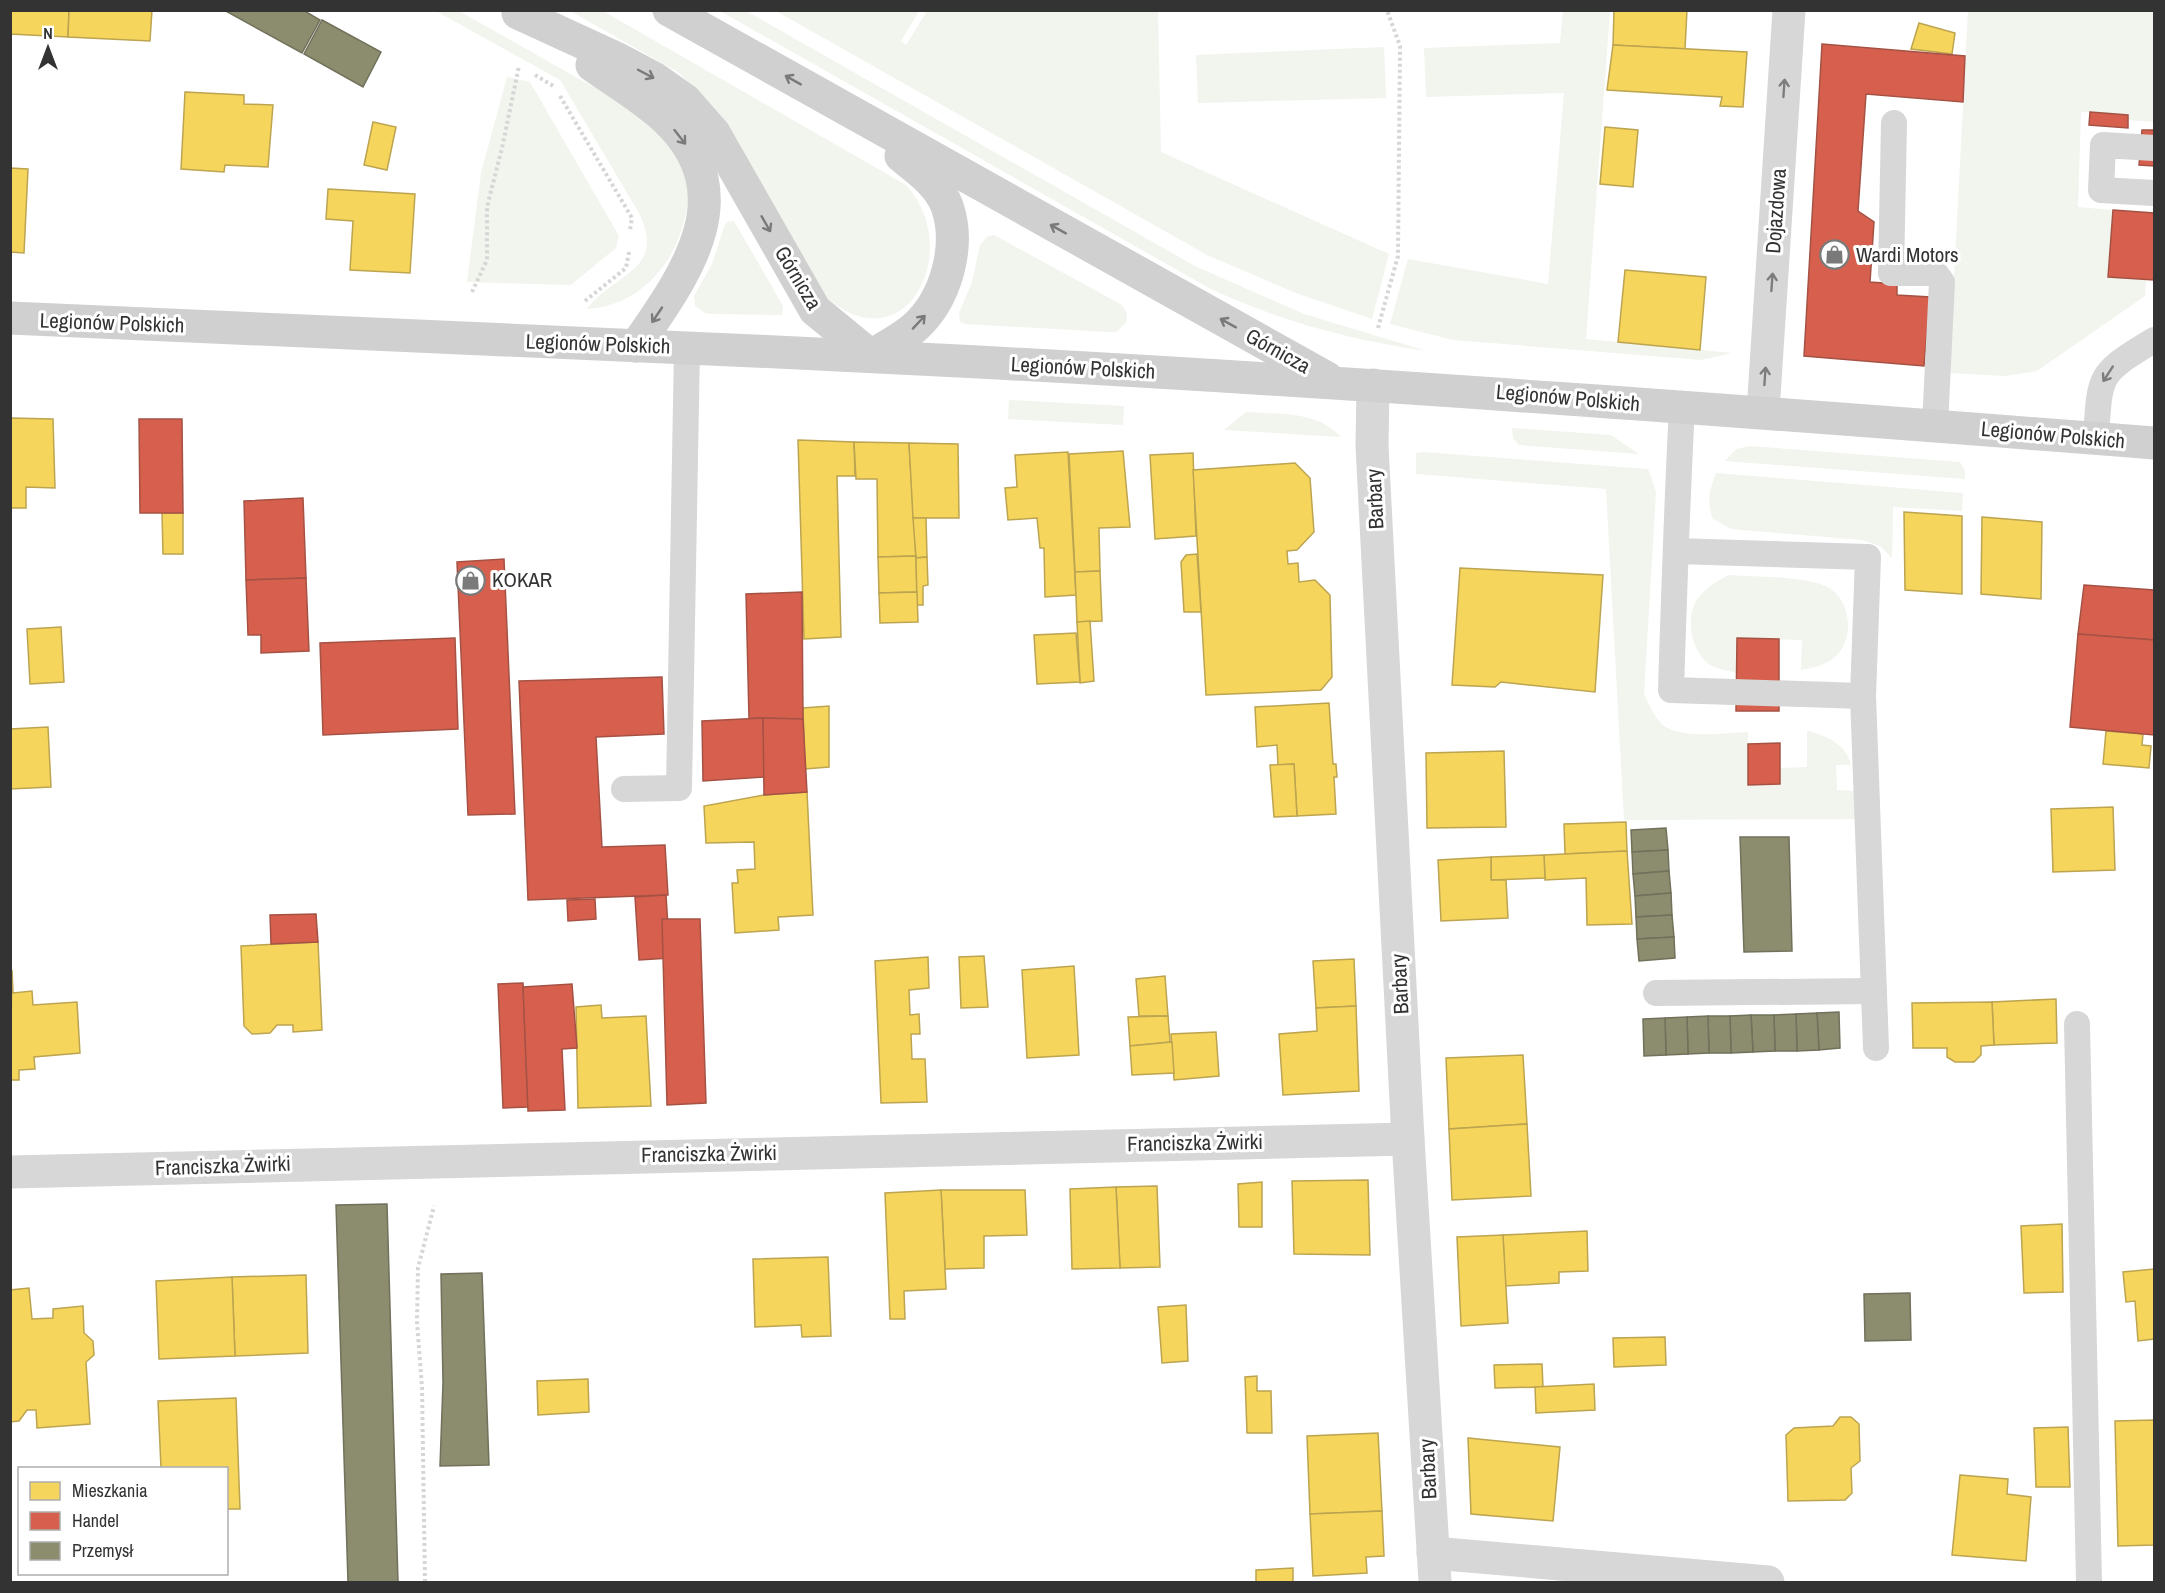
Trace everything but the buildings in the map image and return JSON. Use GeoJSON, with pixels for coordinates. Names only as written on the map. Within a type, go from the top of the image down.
{"type":"FeatureCollection","features":[{"type":"Feature","properties":{"kind":"street","name":"Górnicza"},"geometry":{"type":"LineString","coordinates":[[669,10],[1335,382]]}},
{"type":"Feature","properties":{"kind":"street","name":"Dojazdowa"},"geometry":{"type":"LineString","coordinates":[[1762,412],[1790,10]]}},
{"type":"Feature","properties":{"kind":"street","name":"Górnicza"},"geometry":{"type":"LineString","coordinates":[[515,12],[627,64],[654,78],[685,100],[714,133],[815,310],[872,356],[914,328],[927,313],[939,293],[953,243],[947,205],[937,188],[844,108]]}},
{"type":"Feature","properties":{"kind":"street","name":"Górnicza"},"geometry":{"type":"LineString","coordinates":[[515,12],[667,121],[693,153],[701,174],[702,225],[692,258],[636,346]]}},
{"type":"Feature","properties":{"kind":"street","name":"Legionów Polskich"},"geometry":{"type":"LineString","coordinates":[[10,318],[872,356],[1335,382],[2154,443]]}},
{"type":"Feature","properties":{"kind":"street","name":"Barbary"},"geometry":{"type":"LineString","coordinates":[[1373,385],[1372,446],[1408,1139],[1434,1568]]}},
{"type":"Feature","properties":{"kind":"street","name":"Franciszka Żwirki"},"geometry":{"type":"LineString","coordinates":[[10,1172],[431,1160],[1408,1139]]}},
{"type":"Feature","properties":{"kind":"street"},"geometry":{"type":"LineString","coordinates":[[1434,1568],[1768,1582]]}},
{"type":"Feature","properties":{"kind":"lane"},"geometry":{"type":"LineString","coordinates":[[1894,123],[1891,273],[1935,273],[1942,282],[1935,425]]}},
{"type":"Feature","properties":{"kind":"lane"},"geometry":{"type":"LineString","coordinates":[[2154,148],[2103,145],[2101,190],[2154,193]]}},
{"type":"Feature","properties":{"kind":"lane"},"geometry":{"type":"LineString","coordinates":[[2096,438],[2099,387],[2113,365],[2154,340]]}},
{"type":"Feature","properties":{"kind":"lane"},"geometry":{"type":"LineString","coordinates":[[624,789],[679,788],[687,348]]}},
{"type":"Feature","properties":{"kind":"lane"},"geometry":{"type":"LineString","coordinates":[[1682,407],[1671,690],[1863,696]]}},
{"type":"Feature","properties":{"kind":"lane"},"geometry":{"type":"LineString","coordinates":[[1676,551],[1868,557],[1863,696],[1876,1048]]}},
{"type":"Feature","properties":{"kind":"lane"},"geometry":{"type":"LineString","coordinates":[[1656,993],[1874,991]]}},
{"type":"Feature","properties":{"kind":"lane"},"geometry":{"type":"LineString","coordinates":[[2077,1024],[2089,1582]]}},
{"type":"Feature","properties":{"kind":"path"},"geometry":{"type":"LineString","coordinates":[[1378,328],[1398,256],[1400,46],[1387,10]]}},
{"type":"Feature","properties":{"kind":"path"},"geometry":{"type":"LineString","coordinates":[[472,292],[487,260],[487,207],[505,137],[519,66]]}},
{"type":"Feature","properties":{"kind":"path"},"geometry":{"type":"LineString","coordinates":[[535,75],[553,85],[632,218],[630,230]]}},
{"type":"Feature","properties":{"kind":"path"},"geometry":{"type":"LineString","coordinates":[[584,301],[626,268],[628,252]]}},
{"type":"Feature","properties":{"kind":"path"},"geometry":{"type":"LineString","coordinates":[[425,1582],[422,1388],[417,1322],[418,1268],[435,1203],[431,1160]]}},
{"type":"Feature","properties":{"kind":"shaded area"},"geometry":{"type":"Polygon","coordinates":[[[436,11],[459,11],[629,107],[655,129],[677,157],[686,178],[688,197],[682,228],[676,244],[659,272],[634,294],[620,301],[587,309],[598,297],[634,269],[642,259],[647,247],[646,232],[639,213],[560,80],[436,11]]]}},
{"type":"Feature","properties":{"kind":"shaded area"},"geometry":{"type":"Polygon","coordinates":[[[570,11],[603,11],[906,185],[923,211],[930,239],[928,267],[918,292],[902,309],[880,318],[854,315],[825,296],[708,101],[678,72],[570,11]]]}},
{"type":"Feature","properties":{"kind":"shaded area"},"geometry":{"type":"Polygon","coordinates":[[[720,11],[746,11],[1195,266],[1304,314],[1427,351],[1315,328],[1235,300],[1209,288],[720,11]]]}},
{"type":"Feature","properties":{"kind":"shaded area"},"geometry":{"type":"Polygon","coordinates":[[[776,11],[919,11],[901,41],[906,45],[927,11],[1158,11],[1161,152],[1389,254],[1372,319],[1296,293],[1207,255],[776,11]]]}},
{"type":"Feature","properties":{"kind":"shaded area"},"geometry":{"type":"Polygon","coordinates":[[[1563,11],[1610,11],[1586,339],[1732,353],[1701,360],[1453,340],[1390,324],[1408,259],[1548,284],[1564,93],[1426,97],[1424,48],[1560,43],[1563,11]]]}},
{"type":"Feature","properties":{"kind":"shaded area"},"geometry":{"type":"Polygon","coordinates":[[[1968,11],[2154,11],[2154,122],[2128,120],[2128,115],[2081,112],[2078,207],[2113,210],[2108,276],[2146,279],[2145,296],[2037,371],[2005,376],[1949,373],[1968,11]]]}},
{"type":"Feature","properties":{"kind":"shaded area"},"geometry":{"type":"Polygon","coordinates":[[[1384,47],[1386,98],[1198,103],[1196,55],[1384,47]]]}},
{"type":"Feature","properties":{"kind":"shaded area"},"geometry":{"type":"Polygon","coordinates":[[[507,77],[530,82],[619,236],[616,248],[571,285],[467,282],[481,173],[507,77]]]}},
{"type":"Feature","properties":{"kind":"shaded area"},"geometry":{"type":"Polygon","coordinates":[[[734,221],[783,306],[782,315],[712,314],[705,313],[695,306],[694,296],[712,264],[724,227],[727,222],[734,221]]]}},
{"type":"Feature","properties":{"kind":"shaded area"},"geometry":{"type":"Polygon","coordinates":[[[994,235],[1122,305],[1127,314],[1126,323],[1116,332],[1109,332],[960,322],[959,313],[972,282],[980,245],[988,236],[994,235]]]}},
{"type":"Feature","properties":{"kind":"shaded area"},"geometry":{"type":"Polygon","coordinates":[[[1009,400],[1124,406],[1123,425],[1008,419],[1009,400]]]}},
{"type":"Feature","properties":{"kind":"shaded area"},"geometry":{"type":"Polygon","coordinates":[[[1246,412],[1309,418],[1331,428],[1341,437],[1224,430],[1246,412]]]}},
{"type":"Feature","properties":{"kind":"shaded area"},"geometry":{"type":"Polygon","coordinates":[[[1512,428],[1611,435],[1639,454],[1519,445],[1513,438],[1512,428]]]}},
{"type":"Feature","properties":{"kind":"shaded area"},"geometry":{"type":"Polygon","coordinates":[[[1750,446],[1960,462],[1965,470],[1965,479],[1725,461],[1736,449],[1750,446]]]}},
{"type":"Feature","properties":{"kind":"shaded area"},"geometry":{"type":"Polygon","coordinates":[[[1416,453],[1648,469],[1656,492],[1644,694],[1653,713],[1661,723],[1678,732],[1715,734],[1748,732],[1749,785],[1780,784],[1780,768],[1807,767],[1807,731],[1828,738],[1845,751],[1851,765],[1836,765],[1837,790],[1858,791],[1868,819],[1624,820],[1606,489],[1416,474],[1416,453]]]}},
{"type":"Feature","properties":{"kind":"shaded area"},"geometry":{"type":"Polygon","coordinates":[[[1716,473],[1963,493],[1962,511],[1893,507],[1892,558],[1880,546],[1862,540],[1731,529],[1713,519],[1711,513],[1710,496],[1716,473]]]}},
{"type":"Feature","properties":{"kind":"shaded area"},"geometry":{"type":"Polygon","coordinates":[[[1729,575],[1804,580],[1825,586],[1833,591],[1845,607],[1848,627],[1847,637],[1838,654],[1817,667],[1801,670],[1802,640],[1737,638],[1736,673],[1709,665],[1701,656],[1694,641],[1691,616],[1699,597],[1729,575]]]}},
{"type":"Feature","properties":{"kind":"place","name":"Wardi Motors"},"geometry":{"type":"Point","coordinates":[1835,255]}},
{"type":"Feature","properties":{"kind":"place","name":"KOKAR"},"geometry":{"type":"Point","coordinates":[471,580]}}]}
